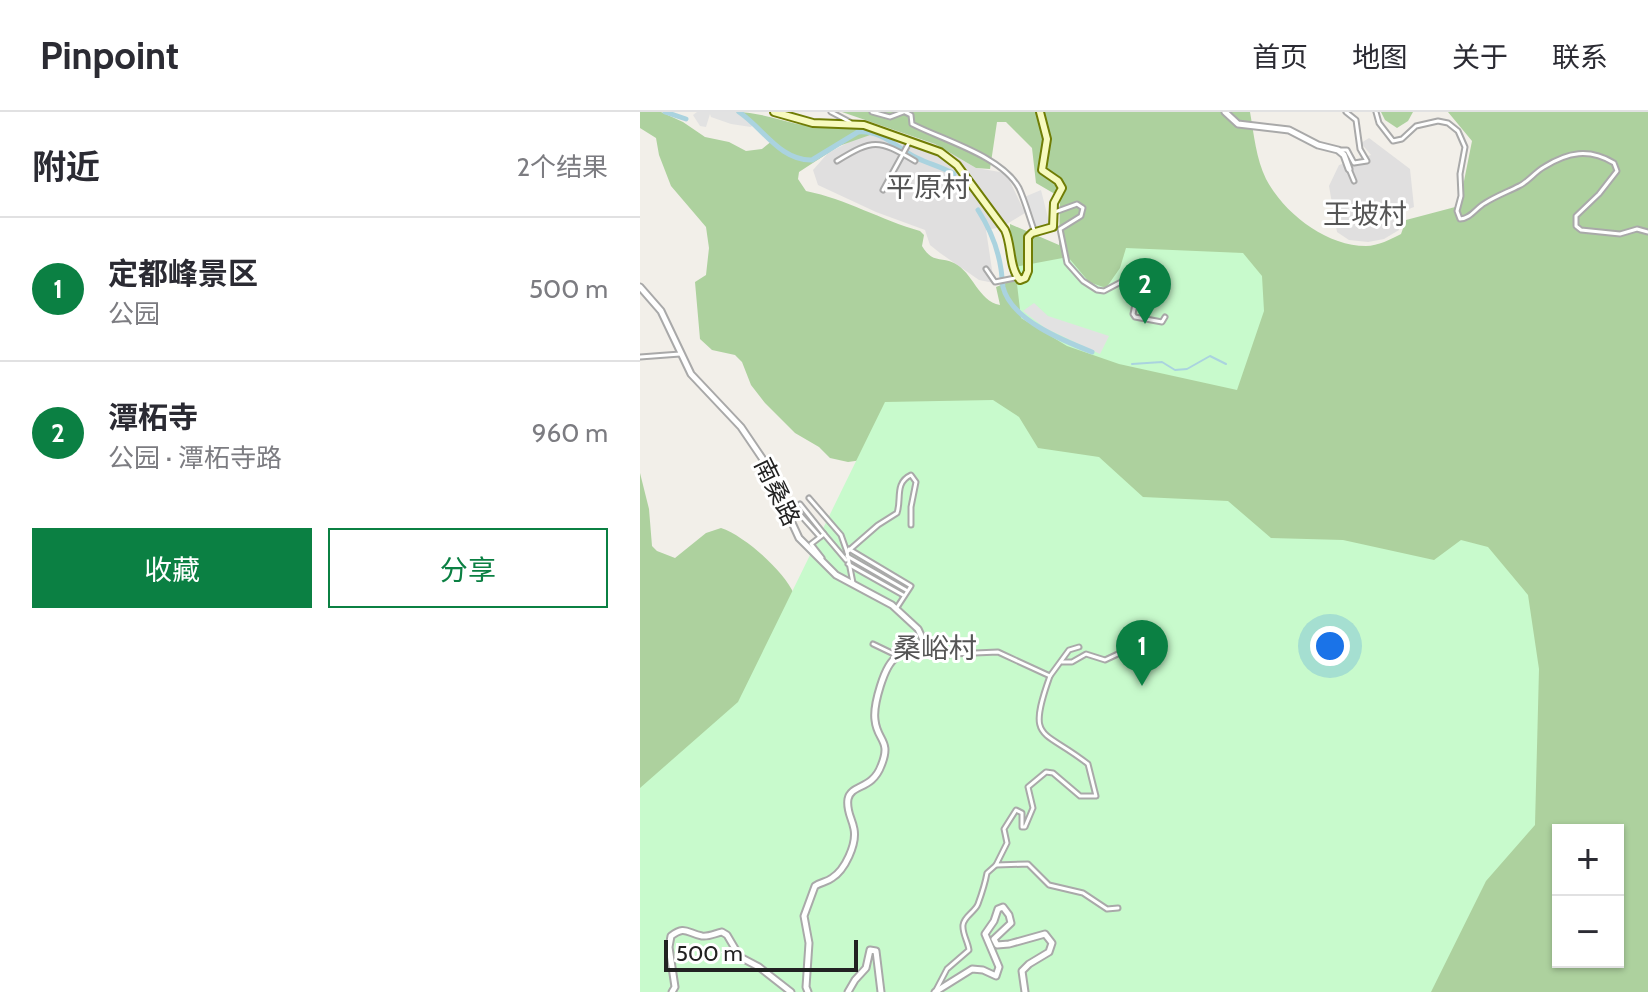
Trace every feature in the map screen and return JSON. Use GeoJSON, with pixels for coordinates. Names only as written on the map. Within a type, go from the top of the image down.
{"type":"FeatureCollection","features":[{"type":"Feature","properties":{"kind":"main road"},"geometry":{"type":"LineString","coordinates":[[774,112],[813,123],[869,126],[908,144],[940,152],[957,165],[1005,230],[1015,274],[1020,280],[1028,274],[1028,239],[1034,232],[1052,228],[1054,203],[1062,188],[1058,181],[1042,170],[1047,139],[1040,112]]}},
{"type":"Feature","properties":{"kind":"street"},"geometry":{"type":"LineString","coordinates":[[831,112],[853,124]]}},
{"type":"Feature","properties":{"kind":"street"},"geometry":{"type":"LineString","coordinates":[[872,112],[890,117],[904,112],[911,115],[912,124],[989,159],[1017,185],[1034,232]]}},
{"type":"Feature","properties":{"kind":"street"},"geometry":{"type":"LineString","coordinates":[[1225,112],[1235,122],[1289,130],[1318,145],[1347,150],[1354,163],[1367,161],[1360,151],[1356,120],[1346,112]]}},
{"type":"Feature","properties":{"kind":"street"},"geometry":{"type":"LineString","coordinates":[[1376,112],[1379,123],[1393,141],[1400,141],[1419,125],[1440,121],[1451,125],[1461,135],[1465,147],[1457,211],[1460,219],[1466,219],[1502,192],[1521,185],[1544,166],[1575,154],[1591,153],[1614,163],[1617,173],[1577,213],[1574,219],[1576,226],[1581,230],[1620,234],[1637,229],[1648,232]]}},
{"type":"Feature","properties":{"kind":"street"},"geometry":{"type":"LineString","coordinates":[[837,161],[861,146],[881,144],[915,161]]}},
{"type":"Feature","properties":{"kind":"street"},"geometry":{"type":"LineString","coordinates":[[883,190],[908,144]]}},
{"type":"Feature","properties":{"kind":"street"},"geometry":{"type":"LineString","coordinates":[[1338,150],[1344,155],[1354,181]]}},
{"type":"Feature","properties":{"kind":"street"},"geometry":{"type":"LineString","coordinates":[[1055,212],[1077,204],[1083,208],[1081,216],[1062,227],[1059,233],[1067,263],[1083,281],[1104,291],[1121,282],[1137,295],[1135,317],[1155,322],[1162,322],[1165,317]]}},
{"type":"Feature","properties":{"kind":"street"},"geometry":{"type":"LineString","coordinates":[[986,269],[998,282],[1015,278]]}},
{"type":"Feature","properties":{"kind":"street","name":"南桑路"},"geometry":{"type":"LineString","coordinates":[[640,287],[661,311],[691,374],[741,427],[769,472],[796,533],[836,575],[896,609],[918,629],[925,644]]}},
{"type":"Feature","properties":{"kind":"street"},"geometry":{"type":"LineString","coordinates":[[640,357],[680,354]]}},
{"type":"Feature","properties":{"kind":"street"},"geometry":{"type":"LineString","coordinates":[[848,556],[878,525],[897,513],[899,488],[911,475],[916,482],[911,525]]}},
{"type":"Feature","properties":{"kind":"street"},"geometry":{"type":"LineString","coordinates":[[809,498],[841,535],[854,584]]}},
{"type":"Feature","properties":{"kind":"street"},"geometry":{"type":"LineString","coordinates":[[800,504],[822,536]]}},
{"type":"Feature","properties":{"kind":"street"},"geometry":{"type":"LineString","coordinates":[[796,510],[822,536],[903,595]]}},
{"type":"Feature","properties":{"kind":"street"},"geometry":{"type":"LineString","coordinates":[[822,536],[811,544],[819,551],[823,562]]}},
{"type":"Feature","properties":{"kind":"street"},"geometry":{"type":"LineString","coordinates":[[848,556],[911,586],[896,609]]}},
{"type":"Feature","properties":{"kind":"street"},"geometry":{"type":"LineString","coordinates":[[873,644],[898,656],[912,653],[925,644],[936,658],[952,654],[998,652],[1050,676]]}},
{"type":"Feature","properties":{"kind":"street"},"geometry":{"type":"LineString","coordinates":[[935,992],[947,969],[969,950],[962,928],[964,920],[978,906],[987,873],[996,865],[1007,843],[1004,829],[1016,810],[1022,813],[1022,827],[1025,827],[1033,808],[1028,787],[1046,772],[1053,773],[1080,796],[1096,796],[1088,764],[1056,744],[1038,723],[1037,715],[1050,676],[1069,650],[1079,647]]}},
{"type":"Feature","properties":{"kind":"street"},"geometry":{"type":"LineString","coordinates":[[1062,662],[1072,662],[1086,654],[1105,660],[1120,653],[1140,657]]}},
{"type":"Feature","properties":{"kind":"street"},"geometry":{"type":"LineString","coordinates":[[808,992],[809,943],[805,912],[815,886],[834,877],[849,855],[854,830],[848,812],[848,795],[874,781],[882,764],[886,751],[876,725],[875,712],[883,675],[898,656]]}},
{"type":"Feature","properties":{"kind":"street"},"geometry":{"type":"LineString","coordinates":[[996,865],[1028,864],[1049,885],[1083,893],[1107,909],[1118,908]]}},
{"type":"Feature","properties":{"kind":"street"},"geometry":{"type":"LineString","coordinates":[[935,992],[972,969],[996,976],[999,967],[985,934],[998,909],[1003,907],[1011,923],[994,939],[997,945],[1045,934],[1052,943],[1049,952],[1022,971],[1025,992]]}},
{"type":"Feature","properties":{"kind":"street"},"geometry":{"type":"LineString","coordinates":[[672,992],[675,987],[669,947],[671,936],[681,929],[702,936],[722,932],[729,938],[736,954],[791,992]]}},
{"type":"Feature","properties":{"kind":"street"},"geometry":{"type":"LineString","coordinates":[[848,992],[866,968],[870,950],[876,951],[881,992]]}},
{"type":"Feature","properties":{"kind":"shaded area"},"geometry":{"type":"Polygon","coordinates":[[[697,112],[736,112],[754,123],[751,127],[731,124],[710,114],[706,127],[700,126],[693,115],[697,112]]]}},
{"type":"Feature","properties":{"kind":"shaded area"},"geometry":{"type":"Polygon","coordinates":[[[885,128],[935,144],[976,168],[1006,173],[1025,213],[1002,227],[986,230],[994,283],[979,280],[940,253],[930,245],[925,230],[876,212],[818,185],[813,170],[828,153],[870,131],[885,128]]]}},
{"type":"Feature","properties":{"kind":"shaded area"},"geometry":{"type":"Polygon","coordinates":[[[1369,138],[1410,169],[1414,207],[1401,212],[1399,230],[1384,239],[1368,242],[1349,240],[1337,232],[1329,186],[1339,165],[1371,155],[1361,143],[1369,138]]]}},
{"type":"Feature","properties":{"kind":"shaded area"},"geometry":{"type":"Polygon","coordinates":[[[1041,190],[1050,226],[1031,233],[1031,223],[1022,198],[1041,190]]]}},
{"type":"Feature","properties":{"kind":"shaded area"},"geometry":{"type":"Polygon","coordinates":[[[1034,303],[1048,316],[1109,336],[1100,354],[1045,328],[1023,311],[1034,303]]]}},
{"type":"Feature","properties":{"kind":"green space"},"geometry":{"type":"Polygon","coordinates":[[[640,112],[661,112],[705,137],[729,142],[746,151],[762,149],[773,140],[735,112],[759,114],[797,124],[868,129],[870,135],[839,146],[799,172],[798,179],[806,191],[920,231],[924,235],[922,246],[930,255],[961,267],[986,298],[1000,305],[996,287],[1011,281],[1010,224],[1059,245],[1060,197],[1036,183],[1032,148],[1006,122],[997,122],[990,169],[976,168],[935,144],[842,112],[1250,112],[1263,171],[1284,204],[1322,234],[1351,245],[1366,246],[1380,244],[1401,234],[1406,220],[1459,206],[1472,141],[1448,112],[1648,112],[1648,992],[640,992],[640,473],[649,509],[652,546],[657,551],[675,558],[706,533],[721,528],[741,538],[763,555],[782,575],[794,594],[869,459],[848,462],[830,458],[819,447],[795,433],[765,403],[735,355],[712,350],[700,339],[695,282],[706,275],[709,248],[706,227],[671,186],[656,138],[640,128],[640,112]]]}},
{"type":"Feature","properties":{"kind":"green space"},"geometry":{"type":"Polygon","coordinates":[[[1381,112],[1413,112],[1408,121],[1397,128],[1385,120],[1381,112]]]}},
{"type":"Feature","properties":{"kind":"green space"},"geometry":{"type":"Polygon","coordinates":[[[1126,248],[1243,253],[1262,276],[1264,311],[1237,390],[1119,364],[1067,346],[1021,318],[1015,267],[1068,257],[1089,282],[1106,288],[1120,268],[1126,248]]]}},
{"type":"Feature","properties":{"kind":"green space"},"geometry":{"type":"Polygon","coordinates":[[[993,400],[1019,417],[1038,448],[1099,457],[1143,497],[1228,501],[1271,538],[1343,540],[1434,560],[1461,540],[1488,547],[1528,595],[1539,669],[1535,825],[1486,881],[1431,992],[640,992],[640,788],[738,702],[885,402],[993,400]]]}},
{"type":"Feature","properties":{"kind":"waterway"},"geometry":{"type":"LineString","coordinates":[[665,112],[686,119]]}},
{"type":"Feature","properties":{"kind":"waterway"},"geometry":{"type":"LineString","coordinates":[[739,112],[781,149],[801,159],[812,160],[858,132],[867,132],[954,174]]}},
{"type":"Feature","properties":{"kind":"waterway"},"geometry":{"type":"LineString","coordinates":[[978,210],[1000,261],[1003,287],[1016,310],[1040,328],[1092,352]]}},
{"type":"Feature","properties":{"kind":"waterway"},"geometry":{"type":"LineString","coordinates":[[1132,364],[1162,362],[1175,370],[1187,369],[1210,356],[1226,364]]}},
{"type":"Feature","properties":{"kind":"place","name":"潭柘寺"},"geometry":{"type":"Point","coordinates":[1145,324]}},
{"type":"Feature","properties":{"kind":"place","name":"定都峰景区"},"geometry":{"type":"Point","coordinates":[1142,686]}},
{"type":"Feature","properties":{"kind":"district","name":"平原村"},"geometry":{"type":"Point","coordinates":[928,187]}},
{"type":"Feature","properties":{"kind":"district","name":"王坡村"},"geometry":{"type":"Point","coordinates":[1365,214]}},
{"type":"Feature","properties":{"kind":"district","name":"桑峪村"},"geometry":{"type":"Point","coordinates":[935,648]}}]}
